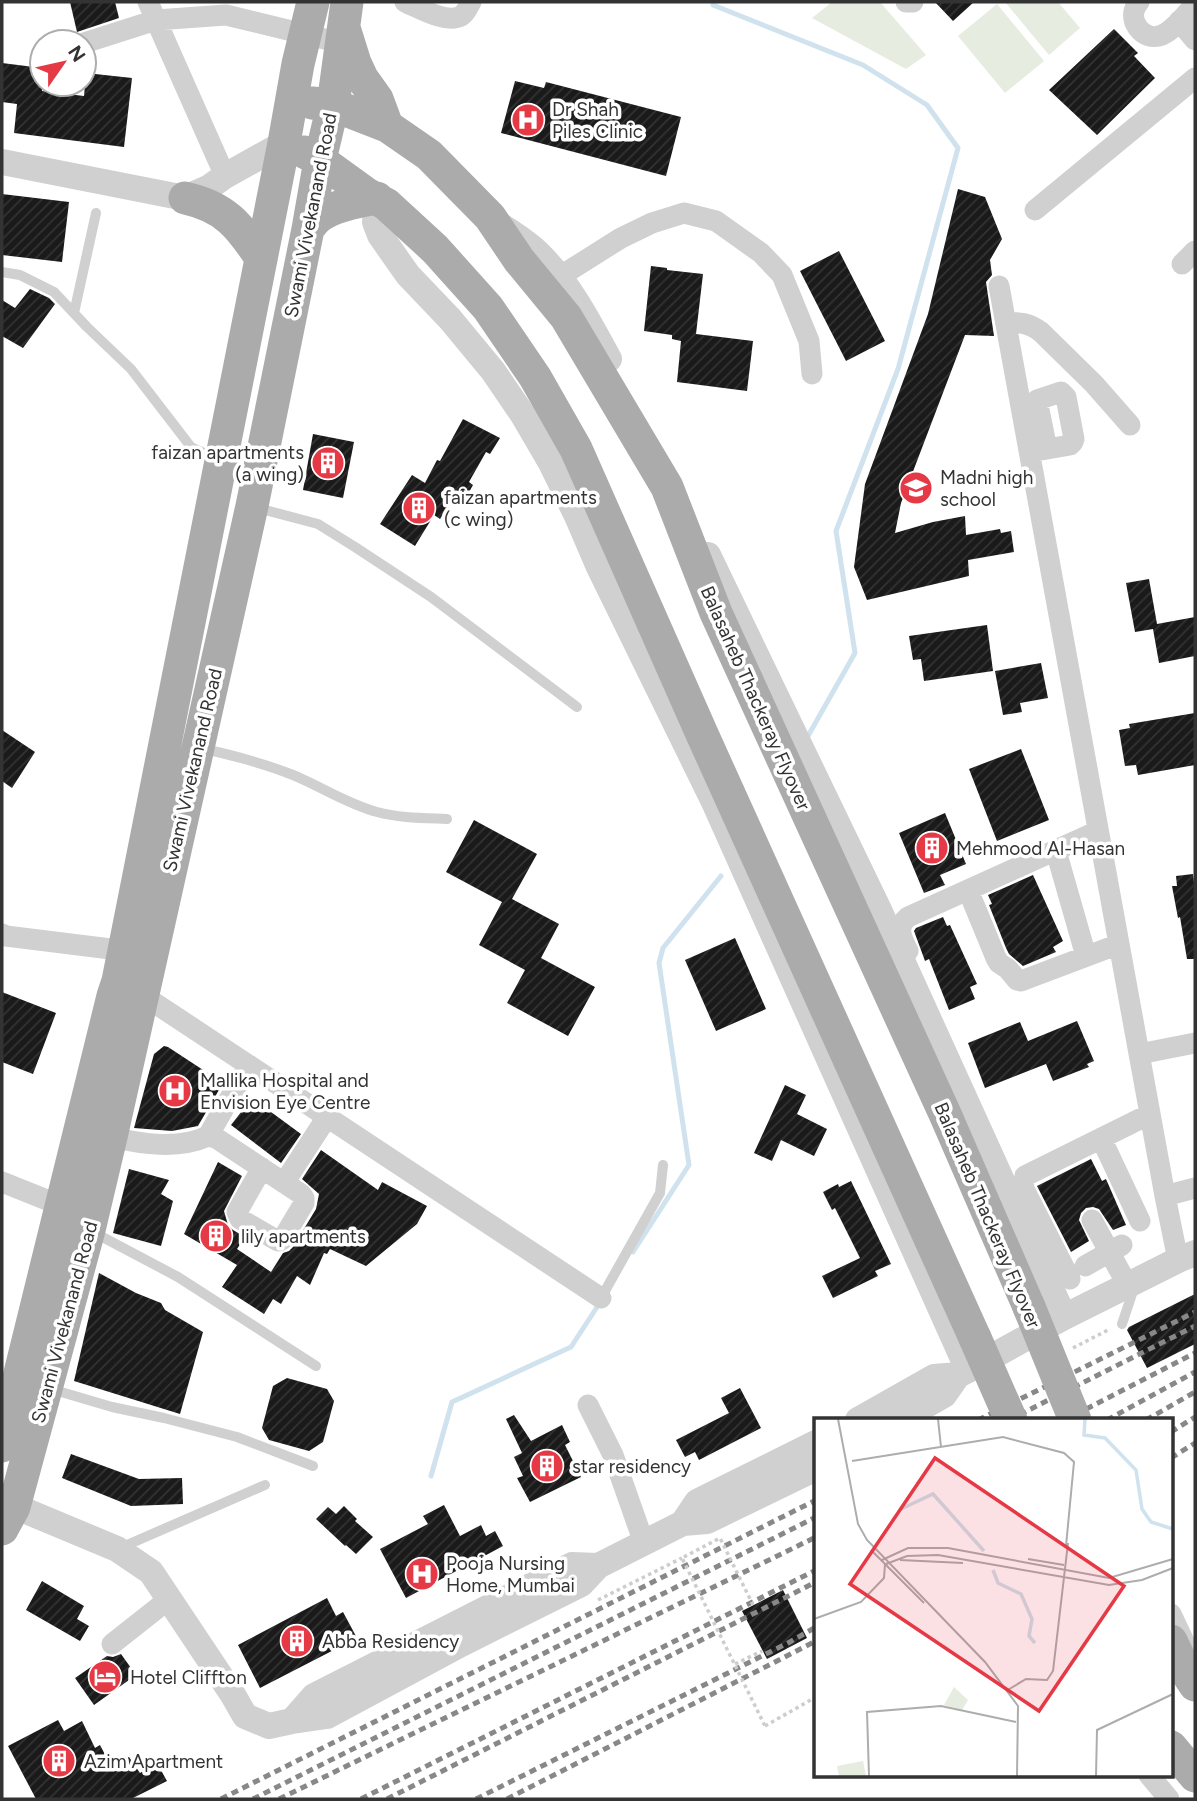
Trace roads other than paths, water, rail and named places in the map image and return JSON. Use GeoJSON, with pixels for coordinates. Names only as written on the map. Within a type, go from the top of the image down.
{"type":"FeatureCollection","features":[{"type":"Feature","properties":{"kind":"main road","name":"Swami Vivekanand Road"},"geometry":{"type":"LineString","coordinates":[[6,1512],[46,1387],[111,1138],[134,970],[221,461],[298,64],[313,2]]}},
{"type":"Feature","properties":{"kind":"main road","name":"Swami Vivekanand Road"},"geometry":{"type":"LineString","coordinates":[[2,1446],[62,1206],[134,970],[197,747],[252,506],[332,105],[343,23]]}},
{"type":"Feature","properties":{"kind":"main road"},"geometry":{"type":"LineString","coordinates":[[343,23],[355,63],[377,99],[387,126]]}},
{"type":"Feature","properties":{"kind":"main road","name":"Balasaheb Thackeray Flyover"},"geometry":{"type":"LineString","coordinates":[[292,101],[332,105],[387,126],[429,155],[490,217],[519,260],[566,317],[667,487],[716,613],[939,1101],[1075,1418]]}},
{"type":"Feature","properties":{"kind":"main road"},"geometry":{"type":"LineString","coordinates":[[284,143],[320,160],[367,194],[386,204],[435,249],[488,308],[535,377],[576,449],[1011,1418]]}},
{"type":"Feature","properties":{"kind":"main road"},"geometry":{"type":"LineString","coordinates":[[185,198],[202,202],[230,217],[261,258]]}},
{"type":"Feature","properties":{"kind":"main road"},"geometry":{"type":"LineString","coordinates":[[307,229],[318,216],[329,211],[377,198]]}},
{"type":"Feature","properties":{"kind":"main road"},"geometry":{"type":"LineString","coordinates":[[1172,1643],[1195,1685]]}},
{"type":"Feature","properties":{"kind":"main road"},"geometry":{"type":"LineString","coordinates":[[1172,1747],[1195,1776]]}},
{"type":"Feature","properties":{"kind":"street"},"geometry":{"type":"LineString","coordinates":[[405,2],[443,18],[452,19],[465,12],[471,2]]}},
{"type":"Feature","properties":{"kind":"street"},"geometry":{"type":"LineString","coordinates":[[906,2],[913,2]]}},
{"type":"Feature","properties":{"kind":"street"},"geometry":{"type":"LineString","coordinates":[[1139,2],[1133,10],[1133,16],[1137,26],[1150,37],[1165,34],[1195,4]]}},
{"type":"Feature","properties":{"kind":"street"},"geometry":{"type":"LineString","coordinates":[[152,11],[225,176]]}},
{"type":"Feature","properties":{"kind":"street"},"geometry":{"type":"LineString","coordinates":[[98,36],[152,11],[226,15],[305,34],[343,23]]}},
{"type":"Feature","properties":{"kind":"street"},"geometry":{"type":"LineString","coordinates":[[1179,21],[1195,40]]}},
{"type":"Feature","properties":{"kind":"street"},"geometry":{"type":"LineString","coordinates":[[1035,210],[1195,78]]}},
{"type":"Feature","properties":{"kind":"street"},"geometry":{"type":"LineString","coordinates":[[2,162],[185,198],[208,188],[284,143]]}},
{"type":"Feature","properties":{"kind":"street"},"geometry":{"type":"LineString","coordinates":[[377,198],[375,222],[380,235],[408,275],[450,319],[493,371],[551,463],[598,565],[715,802],[953,1374],[944,1395],[902,1418]]}},
{"type":"Feature","properties":{"kind":"street"},"geometry":{"type":"LineString","coordinates":[[559,277],[621,238],[652,223],[684,213],[716,220],[761,253],[782,275],[809,341],[812,374]]}},
{"type":"Feature","properties":{"kind":"street"},"geometry":{"type":"LineString","coordinates":[[490,217],[538,253],[559,277],[582,311],[627,393],[873,897],[1064,1317]]}},
{"type":"Feature","properties":{"kind":"street"},"geometry":{"type":"LineString","coordinates":[[860,1418],[1186,1256],[1165,1196],[1098,831],[1038,450],[999,286]]}},
{"type":"Feature","properties":{"kind":"street"},"geometry":{"type":"LineString","coordinates":[[1006,323],[1024,323],[1041,332],[1094,383],[1130,425]]}},
{"type":"Feature","properties":{"kind":"street"},"geometry":{"type":"LineString","coordinates":[[939,1016],[900,933],[902,921],[1098,831]]}},
{"type":"Feature","properties":{"kind":"street"},"geometry":{"type":"LineString","coordinates":[[1056,851],[1086,956]]}},
{"type":"Feature","properties":{"kind":"street"},"geometry":{"type":"LineString","coordinates":[[968,890],[996,958],[1017,980],[1021,981],[1119,944]]}},
{"type":"Feature","properties":{"kind":"street"},"geometry":{"type":"LineString","coordinates":[[2,934],[134,970],[249,1065],[601,1298]]}},
{"type":"Feature","properties":{"kind":"street"},"geometry":{"type":"LineString","coordinates":[[1139,1054],[1195,1043]]}},
{"type":"Feature","properties":{"kind":"street"},"geometry":{"type":"LineString","coordinates":[[208,1136],[249,1065]]}},
{"type":"Feature","properties":{"kind":"street"},"geometry":{"type":"LineString","coordinates":[[1115,1248],[1077,1272],[1023,1187],[1023,1182],[1029,1173],[1150,1114]]}},
{"type":"Feature","properties":{"kind":"street"},"geometry":{"type":"LineString","coordinates":[[284,1183],[327,1117]]}},
{"type":"Feature","properties":{"kind":"street"},"geometry":{"type":"LineString","coordinates":[[111,1138],[163,1144],[189,1143],[208,1136],[216,1138],[262,1168],[301,1194],[304,1198],[304,1203],[285,1237],[278,1241],[237,1216],[262,1168]]}},
{"type":"Feature","properties":{"kind":"street"},"geometry":{"type":"LineString","coordinates":[[1101,1138],[1140,1221]]}},
{"type":"Feature","properties":{"kind":"street"},"geometry":{"type":"LineString","coordinates":[[2,1182],[62,1206]]}},
{"type":"Feature","properties":{"kind":"street"},"geometry":{"type":"LineString","coordinates":[[1165,1196],[1195,1188]]}},
{"type":"Feature","properties":{"kind":"street"},"geometry":{"type":"LineString","coordinates":[[1092,1220],[1115,1248],[1132,1284]]}},
{"type":"Feature","properties":{"kind":"street"},"geometry":{"type":"LineString","coordinates":[[587,1405],[613,1455],[644,1543]]}},
{"type":"Feature","properties":{"kind":"street"},"geometry":{"type":"LineString","coordinates":[[746,1490],[814,1444]]}},
{"type":"Feature","properties":{"kind":"street"},"geometry":{"type":"LineString","coordinates":[[6,1512],[117,1549],[152,1572],[245,1716],[269,1727],[327,1716],[414,1657],[525,1601],[572,1565],[598,1566],[683,1523],[697,1502],[814,1469]]}},
{"type":"Feature","properties":{"kind":"street"},"geometry":{"type":"LineString","coordinates":[[112,1644],[169,1599]]}},
{"type":"Feature","properties":{"kind":"street"},"geometry":{"type":"LineString","coordinates":[[1172,1616],[1195,1665]]}},
{"type":"Feature","properties":{"kind":"street"},"geometry":{"type":"LineString","coordinates":[[1150,1776],[1169,1799]]}},
{"type":"Feature","properties":{"kind":"lane"},"geometry":{"type":"LineString","coordinates":[[74,313],[96,213]]}},
{"type":"Feature","properties":{"kind":"lane"},"geometry":{"type":"LineString","coordinates":[[2,272],[20,275],[54,292],[131,369],[191,447],[221,461]]}},
{"type":"Feature","properties":{"kind":"lane"},"geometry":{"type":"LineString","coordinates":[[252,506],[318,524],[346,541],[431,597],[578,707]]}},
{"type":"Feature","properties":{"kind":"lane"},"geometry":{"type":"LineString","coordinates":[[197,747],[245,758],[294,775],[379,813],[446,819]]}},
{"type":"Feature","properties":{"kind":"lane"},"geometry":{"type":"LineString","coordinates":[[601,1298],[660,1193],[663,1165]]}},
{"type":"Feature","properties":{"kind":"lane"},"geometry":{"type":"LineString","coordinates":[[89,1230],[178,1276],[316,1366]]}},
{"type":"Feature","properties":{"kind":"lane"},"geometry":{"type":"LineString","coordinates":[[1122,1324],[1132,1284]]}},
{"type":"Feature","properties":{"kind":"lane"},"geometry":{"type":"LineString","coordinates":[[46,1387],[112,1407],[237,1437],[313,1466]]}},
{"type":"Feature","properties":{"kind":"lane"},"geometry":{"type":"LineString","coordinates":[[117,1549],[265,1485]]}},
{"type":"Feature","properties":{"kind":"waterway"},"geometry":{"type":"LineString","coordinates":[[713,5],[863,65],[927,105],[958,148],[898,369],[836,531],[855,653],[808,736]]}},
{"type":"Feature","properties":{"kind":"waterway"},"geometry":{"type":"LineString","coordinates":[[633,1252],[689,1165],[659,963],[663,948],[721,876]]}},
{"type":"Feature","properties":{"kind":"waterway"},"geometry":{"type":"LineString","coordinates":[[431,1476],[452,1402],[571,1347],[601,1301]]}},
{"type":"Feature","properties":{"kind":"railway"},"geometry":{"type":"LineString","coordinates":[[982,1418],[1195,1312]]}},
{"type":"Feature","properties":{"kind":"railway"},"geometry":{"type":"LineString","coordinates":[[1013,1418],[1195,1326]]}},
{"type":"Feature","properties":{"kind":"railway"},"geometry":{"type":"LineString","coordinates":[[1069,1418],[1195,1353]]}},
{"type":"Feature","properties":{"kind":"railway"},"geometry":{"type":"LineString","coordinates":[[1111,1418],[1195,1372]]}},
{"type":"Feature","properties":{"kind":"railway"},"geometry":{"type":"LineString","coordinates":[[1150,1418],[1195,1392]]}},
{"type":"Feature","properties":{"kind":"railway"},"geometry":{"type":"LineString","coordinates":[[1172,1431],[1195,1417]]}},
{"type":"Feature","properties":{"kind":"railway"},"geometry":{"type":"LineString","coordinates":[[1172,1457],[1195,1443]]}},
{"type":"Feature","properties":{"kind":"railway"},"geometry":{"type":"LineString","coordinates":[[221,1799],[814,1501]]}},
{"type":"Feature","properties":{"kind":"railway"},"geometry":{"type":"LineString","coordinates":[[253,1799],[814,1518]]}},
{"type":"Feature","properties":{"kind":"railway"},"geometry":{"type":"LineString","coordinates":[[279,1799],[814,1538]]}},
{"type":"Feature","properties":{"kind":"railway"},"geometry":{"type":"LineString","coordinates":[[361,1799],[814,1571]]}},
{"type":"Feature","properties":{"kind":"railway"},"geometry":{"type":"LineString","coordinates":[[387,1799],[814,1583]]}},
{"type":"Feature","properties":{"kind":"railway"},"geometry":{"type":"LineString","coordinates":[[476,1799],[814,1628]]}},
{"type":"Feature","properties":{"kind":"railway"},"geometry":{"type":"LineString","coordinates":[[507,1799],[814,1642]]}},
{"type":"Feature","properties":{"kind":"place","name":"Dr Shah Piles Clinic"},"geometry":{"type":"Point","coordinates":[528,120]}},
{"type":"Feature","properties":{"kind":"place","name":"faizan apartments (a wing)"},"geometry":{"type":"Point","coordinates":[328,463]}},
{"type":"Feature","properties":{"kind":"place","name":"Madni high school"},"geometry":{"type":"Point","coordinates":[916,488]}},
{"type":"Feature","properties":{"kind":"place","name":"faizan apartments (c wing)"},"geometry":{"type":"Point","coordinates":[419,508]}},
{"type":"Feature","properties":{"kind":"place","name":"Mehmood Al-Hasan"},"geometry":{"type":"Point","coordinates":[932,848]}},
{"type":"Feature","properties":{"kind":"place","name":"Mallika Hospital and Envision Eye Centre"},"geometry":{"type":"Point","coordinates":[175,1091]}},
{"type":"Feature","properties":{"kind":"place","name":"lily apartments"},"geometry":{"type":"Point","coordinates":[216,1236]}},
{"type":"Feature","properties":{"kind":"place","name":"star residency"},"geometry":{"type":"Point","coordinates":[547,1466]}},
{"type":"Feature","properties":{"kind":"place","name":"Pooja Nursing Home, Mumbai"},"geometry":{"type":"Point","coordinates":[422,1574]}},
{"type":"Feature","properties":{"kind":"place","name":"Abba Residency"},"geometry":{"type":"Point","coordinates":[297,1641]}},
{"type":"Feature","properties":{"kind":"place","name":"Hotel Cliffton"},"geometry":{"type":"Point","coordinates":[105,1677]}},
{"type":"Feature","properties":{"kind":"place","name":"Azim Apartment"},"geometry":{"type":"Point","coordinates":[59,1761]}}]}
